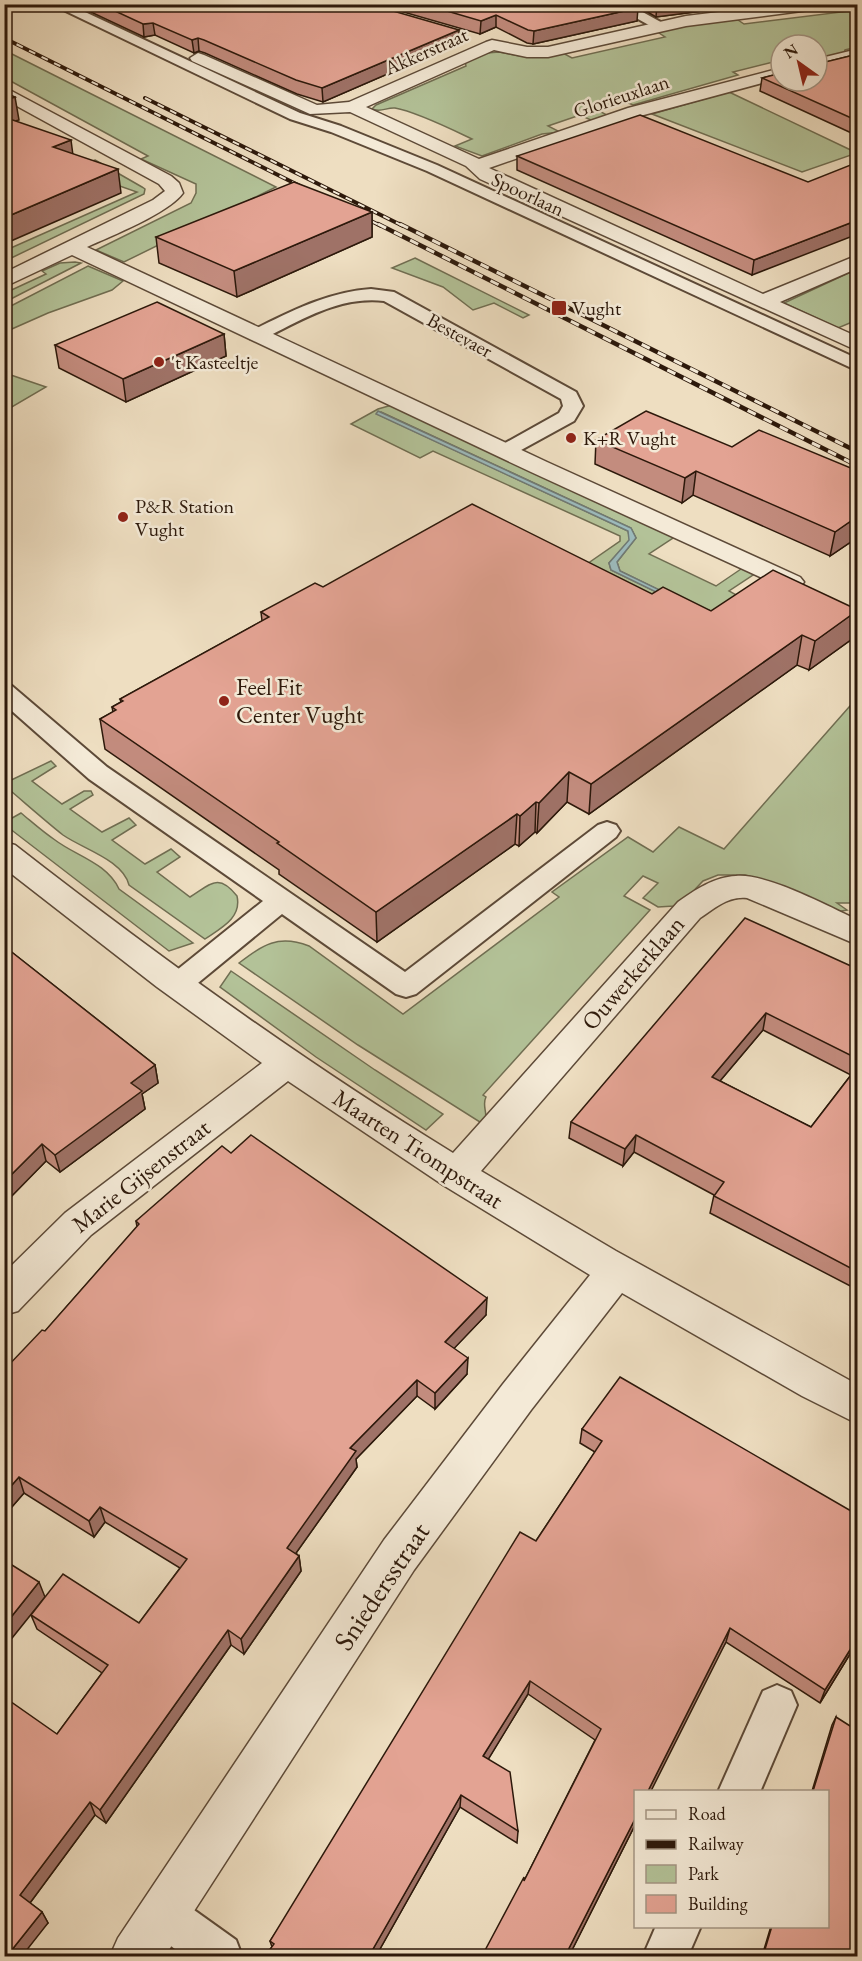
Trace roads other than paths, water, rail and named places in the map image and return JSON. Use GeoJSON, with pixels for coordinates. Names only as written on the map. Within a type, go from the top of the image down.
{"type":"FeatureCollection","features":[{"type":"Feature","properties":{"kind":"street","name":"Akkerstraat"},"geometry":{"type":"LineString","coordinates":[[352,107],[492,45],[526,52],[548,52],[661,26],[825,4]]}},
{"type":"Feature","properties":{"kind":"street"},"geometry":{"type":"LineString","coordinates":[[469,39],[492,45]]}},
{"type":"Feature","properties":{"kind":"street"},"geometry":{"type":"LineString","coordinates":[[829,61],[858,54]]}},
{"type":"Feature","properties":{"kind":"street"},"geometry":{"type":"LineString","coordinates":[[198,58],[316,110],[352,107]]}},
{"type":"Feature","properties":{"kind":"street","name":"Glorieuxlaan"},"geometry":{"type":"LineString","coordinates":[[476,166],[634,112],[769,76]]}},
{"type":"Feature","properties":{"kind":"street"},"geometry":{"type":"LineString","coordinates":[[4,92],[165,180],[173,187],[174,193],[160,204],[4,281]]}},
{"type":"Feature","properties":{"kind":"street","name":"Spoorlaan"},"geometry":{"type":"LineString","coordinates":[[352,107],[476,166],[486,175],[764,302],[852,337]]}},
{"type":"Feature","properties":{"kind":"street"},"geometry":{"type":"LineString","coordinates":[[74,248],[505,451],[791,582]]}},
{"type":"Feature","properties":{"kind":"street"},"geometry":{"type":"LineString","coordinates":[[764,302],[858,261]]}},
{"type":"Feature","properties":{"kind":"street","name":"Maarten Trompstraat"},"geometry":{"type":"LineString","coordinates":[[9,863],[287,1063],[456,1175],[616,1271],[858,1406]]}},
{"type":"Feature","properties":{"kind":"street","name":"Ouwerkerklaan"},"geometry":{"type":"LineString","coordinates":[[456,1175],[689,910],[714,893],[739,886],[748,888],[775,896],[858,934]]}},
{"type":"Feature","properties":{"kind":"street","name":"Marie Gijsenstraat"},"geometry":{"type":"LineString","coordinates":[[4,1299],[78,1224],[287,1063]]}},
{"type":"Feature","properties":{"kind":"street","name":"Sniedersstraat"},"geometry":{"type":"LineString","coordinates":[[136,1956],[399,1555],[502,1416],[616,1271]]}},
{"type":"Feature","properties":{"kind":"lane"},"geometry":{"type":"LineString","coordinates":[[57,4],[295,116],[336,129],[432,168],[858,366]]}},
{"type":"Feature","properties":{"kind":"lane"},"geometry":{"type":"LineString","coordinates":[[617,4],[661,26]]}},
{"type":"Feature","properties":{"kind":"lane","name":"Bestevaer"},"geometry":{"type":"LineString","coordinates":[[257,335],[342,296],[369,293],[388,296],[569,396],[573,406],[567,417],[505,451]]}},
{"type":"Feature","properties":{"kind":"lane"},"geometry":{"type":"LineString","coordinates":[[4,691],[98,772],[406,987],[608,831]]}},
{"type":"Feature","properties":{"kind":"lane"},"geometry":{"type":"LineString","coordinates":[[177,985],[280,901]]}},
{"type":"Feature","properties":{"kind":"lane"},"geometry":{"type":"LineString","coordinates":[[739,1790],[777,1705]]}},
{"type":"Feature","properties":{"kind":"lane"},"geometry":{"type":"LineString","coordinates":[[165,1915],[220,1956]]}},
{"type":"Feature","properties":{"kind":"lane"},"geometry":{"type":"LineString","coordinates":[[665,1956],[678,1928]]}},
{"type":"Feature","properties":{"kind":"water"},"geometry":{"type":"Polygon","coordinates":[[[378,411],[631,528],[636,538],[617,562],[620,571],[699,609],[695,611],[611,570],[609,563],[629,540],[628,531],[376,414],[378,411]]]}},
{"type":"Feature","properties":{"kind":"railway"},"geometry":{"type":"LineString","coordinates":[[4,38],[308,190]]}},
{"type":"Feature","properties":{"kind":"railway"},"geometry":{"type":"LineString","coordinates":[[145,98],[403,226]]}},
{"type":"Feature","properties":{"kind":"railway"},"geometry":{"type":"LineString","coordinates":[[359,215],[381,226]]}},
{"type":"Feature","properties":{"kind":"railway"},"geometry":{"type":"LineString","coordinates":[[378,224],[858,466]]}},
{"type":"Feature","properties":{"kind":"railway"},"geometry":{"type":"LineString","coordinates":[[400,224],[858,452]]}},
{"type":"Feature","properties":{"kind":"place","name":"Vught"},"geometry":{"type":"Point","coordinates":[559,308]}},
{"type":"Feature","properties":{"kind":"place","name":"'t Kasteeltje"},"geometry":{"type":"Point","coordinates":[159,362]}},
{"type":"Feature","properties":{"kind":"place","name":"K+R Vught"},"geometry":{"type":"Point","coordinates":[571,438]}},
{"type":"Feature","properties":{"kind":"place","name":"P&R Station Vught"},"geometry":{"type":"Point","coordinates":[123,517]}},
{"type":"Feature","properties":{"kind":"place","name":"Feel Fit Center Vught"},"geometry":{"type":"Point","coordinates":[224,701]}}]}
